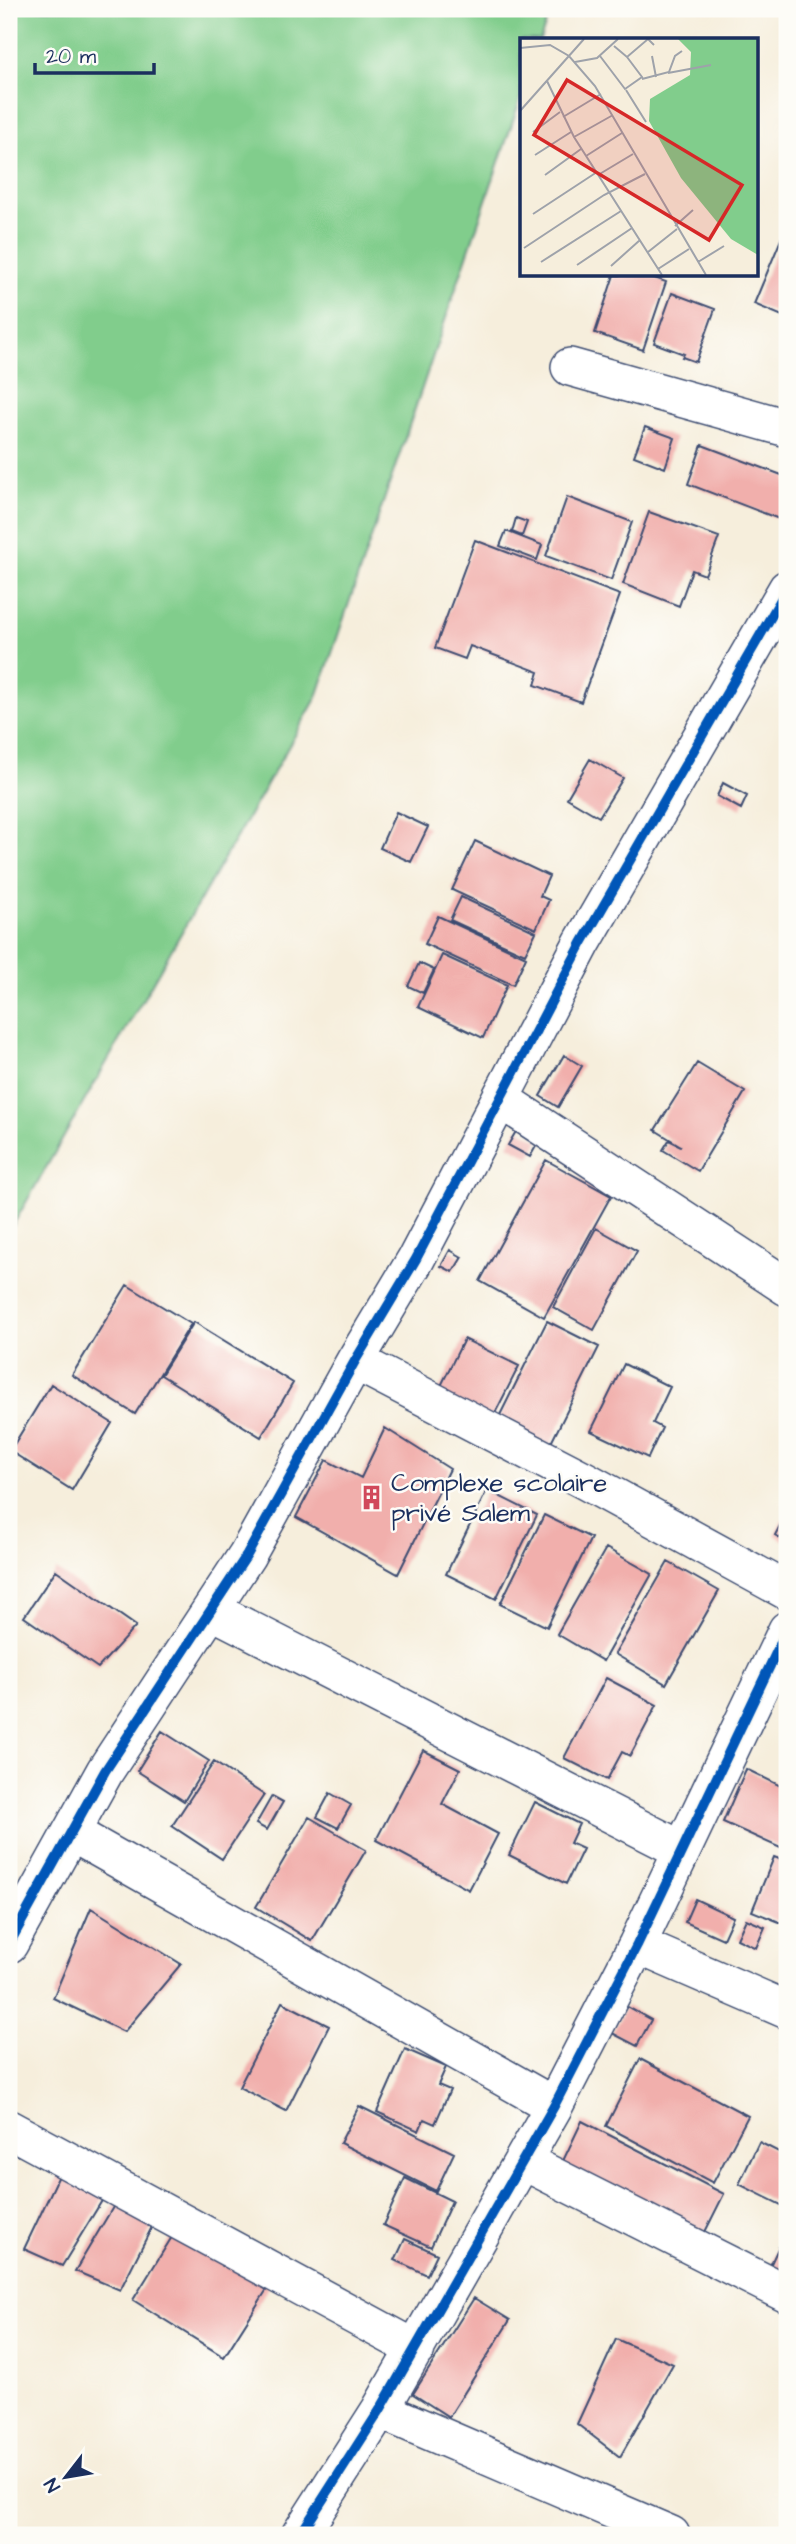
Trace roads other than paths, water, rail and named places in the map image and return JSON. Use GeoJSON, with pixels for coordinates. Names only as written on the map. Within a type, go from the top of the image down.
{"type":"FeatureCollection","features":[{"type":"Feature","properties":{"kind":"street"},"geometry":{"type":"LineString","coordinates":[[570,367],[787,428]]}},
{"type":"Feature","properties":{"kind":"street"},"geometry":{"type":"LineString","coordinates":[[9,1944],[105,1770],[247,1555],[355,1361],[416,1259],[582,943],[787,589]]}},
{"type":"Feature","properties":{"kind":"street"},"geometry":{"type":"LineString","coordinates":[[500,1099],[787,1287]]}},
{"type":"Feature","properties":{"kind":"street"},"geometry":{"type":"LineString","coordinates":[[355,1361],[584,1480],[787,1591]]}},
{"type":"Feature","properties":{"kind":"street"},"geometry":{"type":"LineString","coordinates":[[211,1610],[682,1850]]}},
{"type":"Feature","properties":{"kind":"street"},"geometry":{"type":"LineString","coordinates":[[300,2535],[380,2410],[554,2106],[637,1945],[787,1630]]}},
{"type":"Feature","properties":{"kind":"street"},"geometry":{"type":"LineString","coordinates":[[72,1833],[554,2106]]}},
{"type":"Feature","properties":{"kind":"street"},"geometry":{"type":"LineString","coordinates":[[637,1945],[787,2010]]}},
{"type":"Feature","properties":{"kind":"street"},"geometry":{"type":"LineString","coordinates":[[9,2129],[416,2348]]}},
{"type":"Feature","properties":{"kind":"street"},"geometry":{"type":"LineString","coordinates":[[523,2161],[787,2294]]}},
{"type":"Feature","properties":{"kind":"street"},"geometry":{"type":"LineString","coordinates":[[380,2410],[671,2535]]}},
{"type":"Feature","properties":{"kind":"place","name":"Complexe scolaire privé Salem"},"geometry":{"type":"Point","coordinates":[371,1498]}}]}
